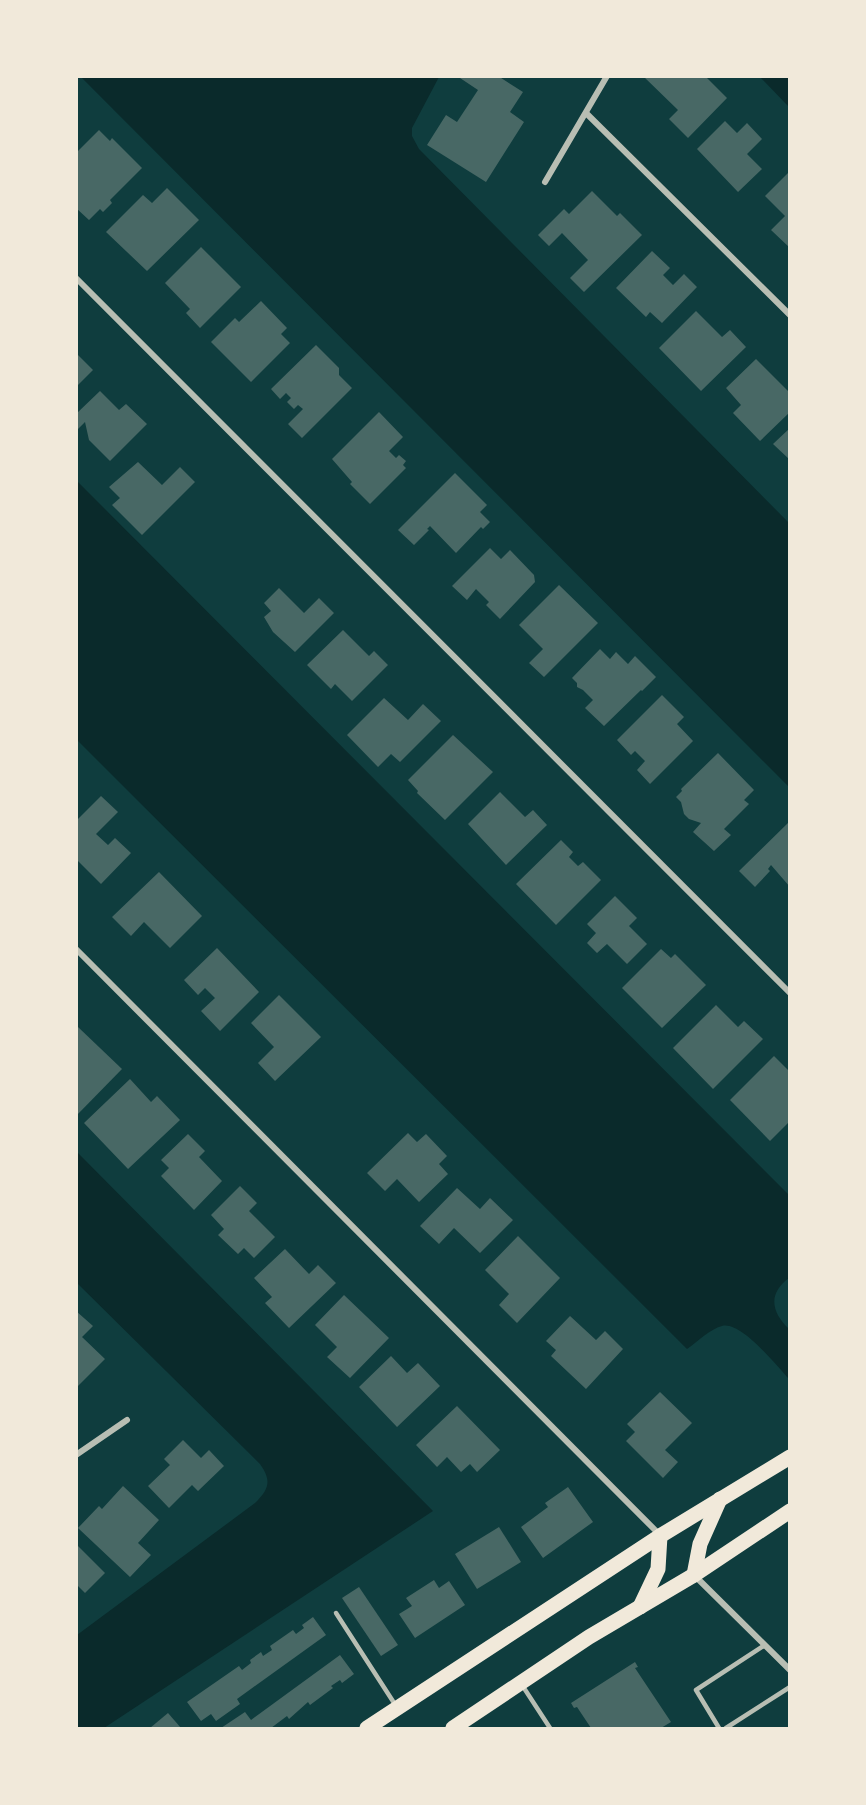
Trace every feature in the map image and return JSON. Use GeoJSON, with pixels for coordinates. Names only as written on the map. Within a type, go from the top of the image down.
{"type":"FeatureCollection","features":[{"type":"Feature","properties":{"kind":"main road"},"geometry":{"type":"LineString","coordinates":[[367,1728],[660,1536],[789,1457]]}},
{"type":"Feature","properties":{"kind":"main road"},"geometry":{"type":"LineString","coordinates":[[694,1575],[700,1544],[720,1499]]}},
{"type":"Feature","properties":{"kind":"main road"},"geometry":{"type":"LineString","coordinates":[[453,1728],[589,1637],[694,1575],[789,1510]]}},
{"type":"Feature","properties":{"kind":"main road"},"geometry":{"type":"LineString","coordinates":[[640,1607],[657,1569],[660,1536]]}},
{"type":"Feature","properties":{"kind":"street"},"geometry":{"type":"LineString","coordinates":[[545,182],[608,76]]}},
{"type":"Feature","properties":{"kind":"street"},"geometry":{"type":"LineString","coordinates":[[586,113],[789,315]]}},
{"type":"Feature","properties":{"kind":"street"},"geometry":{"type":"LineString","coordinates":[[76,278],[789,993]]}},
{"type":"Feature","properties":{"kind":"street"},"geometry":{"type":"LineString","coordinates":[[76,949],[660,1536]]}},
{"type":"Feature","properties":{"kind":"street"},"geometry":{"type":"LineString","coordinates":[[76,1455],[127,1420]]}},
{"type":"Feature","properties":{"kind":"street"},"geometry":{"type":"LineString","coordinates":[[694,1575],[789,1670]]}},
{"type":"Feature","properties":{"kind":"lane"},"geometry":{"type":"LineString","coordinates":[[336,1612],[397,1708]]}},
{"type":"Feature","properties":{"kind":"lane"},"geometry":{"type":"LineString","coordinates":[[719,1728],[696,1690],[765,1645]]}},
{"type":"Feature","properties":{"kind":"lane"},"geometry":{"type":"LineString","coordinates":[[521,1683],[550,1728]]}},
{"type":"Feature","properties":{"kind":"lane"},"geometry":{"type":"LineString","coordinates":[[726,1728],[789,1687]]}},
{"type":"Feature","properties":{"kind":"water"},"geometry":{"type":"Polygon","coordinates":[[[81,77],[439,77],[412,128],[412,136],[419,149],[789,523],[789,787],[81,77]]]}},
{"type":"Feature","properties":{"kind":"water"},"geometry":{"type":"Polygon","coordinates":[[[760,77],[789,77],[789,107],[760,77]]]}},
{"type":"Feature","properties":{"kind":"water"},"geometry":{"type":"Polygon","coordinates":[[[76,480],[789,1195],[789,1278],[777,1290],[774,1304],[779,1317],[789,1329],[789,1379],[758,1345],[730,1326],[722,1326],[713,1330],[687,1349],[77,740],[76,480]]]}},
{"type":"Feature","properties":{"kind":"water"},"geometry":{"type":"Polygon","coordinates":[[[77,1152],[433,1511],[104,1728],[77,1728],[77,1635],[255,1503],[266,1489],[267,1480],[260,1464],[77,1283],[77,1152]]]}},
{"type":"Feature","properties":{"kind":"building"},"geometry":{"type":"Polygon","coordinates":[[[461,76],[498,76],[523,92],[510,112],[524,122],[486,182],[427,145],[446,115],[457,122],[478,90],[460,78],[461,76]]]}},
{"type":"Feature","properties":{"kind":"building"},"geometry":{"type":"Polygon","coordinates":[[[643,76],[705,76],[727,98],[688,138],[669,119],[678,110],[643,76]]]}},
{"type":"Feature","properties":{"kind":"building"},"geometry":{"type":"Polygon","coordinates":[[[725,121],[737,133],[747,123],[762,139],[747,154],[762,169],[738,192],[697,149],[725,121]]]}},
{"type":"Feature","properties":{"kind":"building"},"geometry":{"type":"Polygon","coordinates":[[[99,130],[110,141],[112,138],[142,168],[110,200],[112,203],[103,212],[100,209],[89,220],[76,208],[76,153],[99,130]]]}},
{"type":"Feature","properties":{"kind":"building"},"geometry":{"type":"Polygon","coordinates":[[[790,171],[790,248],[771,230],[785,216],[765,196],[790,171]]]}},
{"type":"Feature","properties":{"kind":"building"},"geometry":{"type":"Polygon","coordinates":[[[167,188],[199,220],[147,271],[106,232],[143,195],[152,203],[167,188]]]}},
{"type":"Feature","properties":{"kind":"building"},"geometry":{"type":"Polygon","coordinates":[[[592,191],[617,216],[620,213],[642,235],[584,292],[570,278],[588,260],[562,233],[549,246],[538,235],[564,209],[569,214],[592,191]]]}},
{"type":"Feature","properties":{"kind":"building"},"geometry":{"type":"Polygon","coordinates":[[[201,247],[241,287],[200,328],[186,313],[190,309],[165,283],[201,247]]]}},
{"type":"Feature","properties":{"kind":"building"},"geometry":{"type":"Polygon","coordinates":[[[652,251],[670,268],[663,275],[673,285],[684,274],[697,287],[662,323],[650,312],[646,317],[616,288],[652,251]]]}},
{"type":"Feature","properties":{"kind":"building"},"geometry":{"type":"Polygon","coordinates":[[[261,301],[287,328],[281,334],[290,343],[251,382],[211,342],[235,318],[239,322],[261,301]]]}},
{"type":"Feature","properties":{"kind":"building"},"geometry":{"type":"Polygon","coordinates":[[[696,311],[722,337],[730,330],[746,347],[701,391],[659,348],[696,311]]]}},
{"type":"Feature","properties":{"kind":"building"},"geometry":{"type":"Polygon","coordinates":[[[316,345],[339,368],[339,375],[352,388],[302,438],[288,424],[303,409],[298,405],[294,409],[287,402],[291,398],[286,393],[280,399],[271,389],[316,345]]]}},
{"type":"Feature","properties":{"kind":"building"},"geometry":{"type":"Polygon","coordinates":[[[78,355],[93,370],[76,387],[76,356],[78,355]]]}},
{"type":"Feature","properties":{"kind":"building"},"geometry":{"type":"Polygon","coordinates":[[[756,359],[790,393],[790,412],[760,441],[733,413],[741,405],[726,388],[756,359]]]}},
{"type":"Feature","properties":{"kind":"building"},"geometry":{"type":"Polygon","coordinates":[[[100,391],[119,410],[126,404],[147,424],[110,461],[89,440],[85,422],[78,429],[76,428],[76,414],[100,391]]]}},
{"type":"Feature","properties":{"kind":"building"},"geometry":{"type":"Polygon","coordinates":[[[379,412],[403,437],[389,451],[396,458],[399,455],[406,461],[403,465],[406,468],[370,504],[350,484],[352,482],[332,459],[379,412]]]}},
{"type":"Feature","properties":{"kind":"building"},"geometry":{"type":"Polygon","coordinates":[[[790,428],[790,460],[773,444],[790,428]]]}},
{"type":"Feature","properties":{"kind":"building"},"geometry":{"type":"Polygon","coordinates":[[[138,462],[162,485],[180,467],[195,482],[142,535],[112,505],[120,498],[109,487],[138,462]]]}},
{"type":"Feature","properties":{"kind":"building"},"geometry":{"type":"Polygon","coordinates":[[[455,473],[487,505],[480,512],[490,522],[483,529],[481,527],[456,553],[430,526],[427,529],[429,530],[414,545],[398,530],[455,473]]]}},
{"type":"Feature","properties":{"kind":"building"},"geometry":{"type":"Polygon","coordinates":[[[490,548],[501,559],[510,550],[534,575],[535,582],[500,619],[486,605],[489,602],[476,589],[467,600],[452,586],[490,548]]]}},
{"type":"Feature","properties":{"kind":"building"},"geometry":{"type":"Polygon","coordinates":[[[559,585],[598,623],[544,677],[529,663],[543,649],[519,625],[559,585]]]}},
{"type":"Feature","properties":{"kind":"building"},"geometry":{"type":"Polygon","coordinates":[[[279,588],[304,613],[319,598],[334,613],[295,652],[273,632],[264,617],[271,611],[264,603],[279,588]]]}},
{"type":"Feature","properties":{"kind":"building"},"geometry":{"type":"Polygon","coordinates":[[[343,630],[369,656],[374,651],[388,665],[352,701],[335,684],[331,689],[307,665],[343,630]]]}},
{"type":"Feature","properties":{"kind":"building"},"geometry":{"type":"Polygon","coordinates":[[[600,649],[610,659],[616,652],[628,664],[635,656],[656,677],[604,726],[585,708],[593,700],[577,687],[577,683],[572,678],[600,649]]]}},
{"type":"Feature","properties":{"kind":"building"},"geometry":{"type":"Polygon","coordinates":[[[662,695],[684,717],[677,724],[693,741],[650,784],[637,770],[645,761],[635,751],[631,755],[617,740],[662,695]]]}},
{"type":"Feature","properties":{"kind":"building"},"geometry":{"type":"Polygon","coordinates":[[[384,698],[408,720],[423,704],[441,721],[400,762],[391,754],[378,767],[347,735],[384,698]]]}},
{"type":"Feature","properties":{"kind":"building"},"geometry":{"type":"Polygon","coordinates":[[[453,735],[493,772],[445,820],[417,793],[418,791],[408,780],[453,735]]]}},
{"type":"Feature","properties":{"kind":"building"},"geometry":{"type":"Polygon","coordinates":[[[718,753],[754,790],[744,800],[749,804],[724,829],[731,835],[714,851],[693,832],[701,823],[689,819],[684,814],[681,802],[676,797],[682,791],[681,789],[718,753]]]}},
{"type":"Feature","properties":{"kind":"building"},"geometry":{"type":"Polygon","coordinates":[[[500,792],[525,817],[533,810],[547,825],[506,865],[468,824],[500,792]]]}},
{"type":"Feature","properties":{"kind":"building"},"geometry":{"type":"Polygon","coordinates":[[[101,796],[118,812],[96,834],[108,845],[115,838],[131,853],[101,884],[78,861],[76,863],[76,821],[101,796]]]}},
{"type":"Feature","properties":{"kind":"building"},"geometry":{"type":"Polygon","coordinates":[[[790,821],[790,887],[771,865],[768,869],[770,871],[755,887],[739,871],[790,821]]]}},
{"type":"Feature","properties":{"kind":"building"},"geometry":{"type":"Polygon","coordinates":[[[561,840],[573,852],[569,857],[578,866],[583,862],[601,880],[556,925],[516,884],[561,840]]]}},
{"type":"Feature","properties":{"kind":"building"},"geometry":{"type":"Polygon","coordinates":[[[159,872],[202,916],[170,948],[144,922],[131,936],[112,917],[159,872]]]}},
{"type":"Feature","properties":{"kind":"building"},"geometry":{"type":"Polygon","coordinates":[[[615,896],[637,918],[629,926],[647,944],[627,964],[607,944],[597,953],[587,943],[596,933],[587,924],[615,896]]]}},
{"type":"Feature","properties":{"kind":"building"},"geometry":{"type":"Polygon","coordinates":[[[217,948],[259,992],[220,1031],[201,1011],[215,998],[205,988],[198,995],[184,980],[217,948]]]}},
{"type":"Feature","properties":{"kind":"building"},"geometry":{"type":"Polygon","coordinates":[[[661,949],[671,958],[675,954],[706,985],[662,1028],[622,988],[661,949]]]}},
{"type":"Feature","properties":{"kind":"building"},"geometry":{"type":"Polygon","coordinates":[[[279,995],[321,1037],[275,1081],[258,1063],[274,1047],[251,1023],[279,995]]]}},
{"type":"Feature","properties":{"kind":"building"},"geometry":{"type":"Polygon","coordinates":[[[716,1005],[738,1027],[744,1021],[763,1039],[713,1089],[673,1048],[716,1005]]]}},
{"type":"Feature","properties":{"kind":"building"},"geometry":{"type":"Polygon","coordinates":[[[78,1027],[122,1069],[76,1116],[76,1028],[78,1027]]]}},
{"type":"Feature","properties":{"kind":"building"},"geometry":{"type":"Polygon","coordinates":[[[774,1056],[790,1072],[790,1121],[770,1141],[730,1100],[774,1056]]]}},
{"type":"Feature","properties":{"kind":"building"},"geometry":{"type":"Polygon","coordinates":[[[130,1079],[151,1102],[157,1096],[180,1120],[128,1169],[84,1123],[130,1079]]]}},
{"type":"Feature","properties":{"kind":"building"},"geometry":{"type":"Polygon","coordinates":[[[408,1133],[417,1142],[426,1134],[447,1156],[439,1164],[448,1174],[419,1202],[397,1179],[385,1191],[367,1173],[408,1133]]]}},
{"type":"Feature","properties":{"kind":"building"},"geometry":{"type":"Polygon","coordinates":[[[188,1134],[205,1151],[199,1157],[222,1181],[194,1210],[161,1176],[169,1168],[161,1160],[188,1134]]]}},
{"type":"Feature","properties":{"kind":"building"},"geometry":{"type":"Polygon","coordinates":[[[240,1186],[257,1203],[249,1211],[275,1237],[254,1258],[244,1248],[238,1254],[218,1235],[224,1229],[211,1215],[240,1186]]]}},
{"type":"Feature","properties":{"kind":"building"},"geometry":{"type":"Polygon","coordinates":[[[457,1188],[480,1209],[490,1198],[513,1220],[480,1253],[454,1228],[439,1244],[420,1226],[457,1188]]]}},
{"type":"Feature","properties":{"kind":"building"},"geometry":{"type":"Polygon","coordinates":[[[518,1236],[560,1278],[517,1323],[499,1305],[509,1294],[485,1270],[518,1236]]]}},
{"type":"Feature","properties":{"kind":"building"},"geometry":{"type":"Polygon","coordinates":[[[285,1249],[309,1274],[318,1265],[336,1283],[289,1328],[265,1303],[272,1297],[254,1278],[285,1249]]]}},
{"type":"Feature","properties":{"kind":"building"},"geometry":{"type":"Polygon","coordinates":[[[344,1295],[389,1338],[350,1378],[327,1357],[337,1347],[315,1325],[344,1295]]]}},
{"type":"Feature","properties":{"kind":"building"},"geometry":{"type":"Polygon","coordinates":[[[76,1311],[93,1326],[82,1337],[105,1359],[76,1388],[76,1311]]]}},
{"type":"Feature","properties":{"kind":"building"},"geometry":{"type":"Polygon","coordinates":[[[570,1316],[596,1340],[605,1331],[623,1349],[586,1389],[551,1356],[556,1350],[546,1341],[570,1316]]]}},
{"type":"Feature","properties":{"kind":"building"},"geometry":{"type":"Polygon","coordinates":[[[391,1356],[407,1373],[418,1363],[440,1386],[397,1427],[359,1387],[391,1356]]]}},
{"type":"Feature","properties":{"kind":"building"},"geometry":{"type":"Polygon","coordinates":[[[660,1392],[692,1423],[665,1450],[678,1462],[663,1478],[626,1441],[635,1432],[627,1424],[660,1392]]]}},
{"type":"Feature","properties":{"kind":"building"},"geometry":{"type":"Polygon","coordinates":[[[457,1406],[500,1450],[477,1472],[470,1464],[461,1472],[447,1457],[437,1467],[416,1445],[457,1406]]]}},
{"type":"Feature","properties":{"kind":"building"},"geometry":{"type":"Polygon","coordinates":[[[183,1440],[201,1458],[209,1450],[224,1466],[198,1491],[192,1485],[169,1508],[148,1486],[170,1465],[164,1459],[183,1440]]]}},
{"type":"Feature","properties":{"kind":"building"},"geometry":{"type":"Polygon","coordinates":[[[123,1486],[159,1520],[138,1543],[151,1555],[130,1577],[78,1528],[99,1506],[102,1509],[123,1486]]]}},
{"type":"Feature","properties":{"kind":"building"},"geometry":{"type":"Polygon","coordinates":[[[568,1487],[593,1522],[543,1558],[521,1527],[548,1507],[545,1503],[568,1487]]]}},
{"type":"Feature","properties":{"kind":"building"},"geometry":{"type":"Polygon","coordinates":[[[499,1527],[521,1562],[477,1589],[455,1554],[499,1527]]]}},
{"type":"Feature","properties":{"kind":"building"},"geometry":{"type":"Polygon","coordinates":[[[76,1544],[105,1573],[85,1593],[76,1584],[76,1544]]]}},
{"type":"Feature","properties":{"kind":"building"},"geometry":{"type":"Polygon","coordinates":[[[434,1580],[439,1588],[449,1581],[465,1605],[415,1638],[399,1614],[412,1606],[406,1598],[434,1580]]]}},
{"type":"Feature","properties":{"kind":"building"},"geometry":{"type":"Polygon","coordinates":[[[359,1587],[398,1645],[381,1656],[342,1598],[359,1587]]]}},
{"type":"Feature","properties":{"kind":"building"},"geometry":{"type":"Polygon","coordinates":[[[313,1617],[326,1635],[237,1699],[240,1704],[216,1721],[211,1714],[201,1721],[187,1702],[239,1666],[242,1670],[261,1652],[263,1656],[272,1650],[270,1646],[293,1630],[296,1634],[304,1628],[302,1625],[313,1617]]]}},
{"type":"Feature","properties":{"kind":"building"},"geometry":{"type":"Polygon","coordinates":[[[340,1655],[354,1674],[342,1683],[340,1680],[331,1686],[333,1688],[310,1705],[308,1702],[289,1719],[287,1716],[271,1728],[221,1728],[245,1712],[251,1720],[340,1655]]]}},
{"type":"Feature","properties":{"kind":"building"},"geometry":{"type":"Polygon","coordinates":[[[635,1662],[638,1667],[635,1668],[671,1722],[661,1728],[591,1728],[577,1707],[574,1708],[571,1703],[635,1662]]]}},
{"type":"Feature","properties":{"kind":"building"},"geometry":{"type":"Polygon","coordinates":[[[168,1713],[181,1728],[150,1728],[168,1713]]]}}]}
